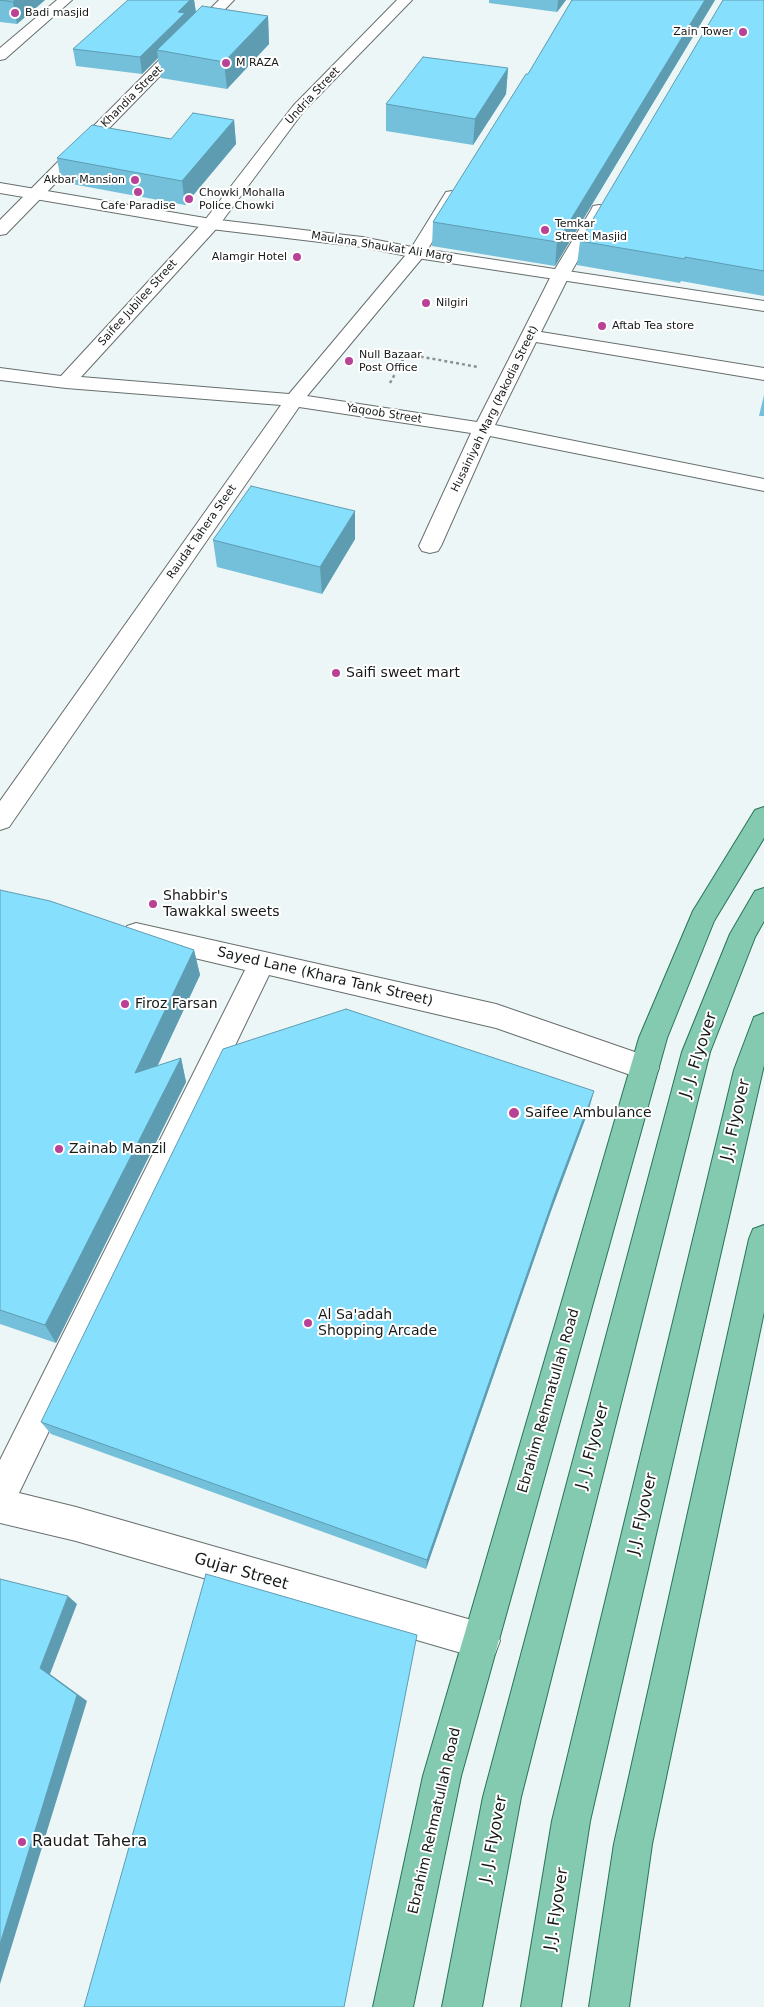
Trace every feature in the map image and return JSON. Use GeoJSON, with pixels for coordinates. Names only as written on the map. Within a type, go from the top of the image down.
{"type":"FeatureCollection","features":[{"type":"Feature","properties":{"kind":"main road","name":"Ebrahim Rehmatullah Road"},"geometry":{"type":"LineString","coordinates":[[393,2007],[442,1776],[653,1038],[702,918],[764,817]]}},
{"type":"Feature","properties":{"kind":"main road","name":"J. J. Flyover"},"geometry":{"type":"LineString","coordinates":[[462,2007],[502,1797],[696,1052],[743,934],[764,898]]}},
{"type":"Feature","properties":{"kind":"main road","name":"J.J. Flyover"},"geometry":{"type":"LineString","coordinates":[[541,2007],[571,1821],[748,1070],[764,1025]]}},
{"type":"Feature","properties":{"kind":"main road"},"geometry":{"type":"LineString","coordinates":[[609,2007],[633,1844],[764,1239]]}},
{"type":"Feature","properties":{"kind":"street"},"geometry":{"type":"LineString","coordinates":[[0,56],[64,0]]}},
{"type":"Feature","properties":{"kind":"street","name":"Undria Street"},"geometry":{"type":"LineString","coordinates":[[211,224],[298,109],[405,0]]}},
{"type":"Feature","properties":{"kind":"street"},"geometry":{"type":"LineString","coordinates":[[202,6],[224,4]]}},
{"type":"Feature","properties":{"kind":"street","name":"Khandia Street"},"geometry":{"type":"LineString","coordinates":[[0,230],[224,4]]}},
{"type":"Feature","properties":{"kind":"street","name":"Raudat Tahera Steet"},"geometry":{"type":"LineString","coordinates":[[0,820],[294,400],[417,253],[459,185]]}},
{"type":"Feature","properties":{"kind":"street","name":"Maulana Shaukat Ali Marg"},"geometry":{"type":"LineString","coordinates":[[0,188],[211,224],[362,242],[417,253],[764,306]]}},
{"type":"Feature","properties":{"kind":"street","name":"Husainiyah Marg (Pakodia Street)"},"geometry":{"type":"LineString","coordinates":[[430,546],[483,429],[561,274],[607,197]]}},
{"type":"Feature","properties":{"kind":"street","name":"Saifee Jubilee Street"},"geometry":{"type":"LineString","coordinates":[[66,382],[211,224]]}},
{"type":"Feature","properties":{"kind":"street"},"geometry":{"type":"LineString","coordinates":[[531,336],[764,374]]}},
{"type":"Feature","properties":{"kind":"street","name":"Yaqoob Street"},"geometry":{"type":"LineString","coordinates":[[0,374],[66,382],[294,400],[483,429],[764,485]]}},
{"type":"Feature","properties":{"kind":"street","name":"Sayed Lane (Khara Tank Street)"},"geometry":{"type":"LineString","coordinates":[[116,930],[496,1016],[644,1068]]}},
{"type":"Feature","properties":{"kind":"street"},"geometry":{"type":"LineString","coordinates":[[0,1496],[262,963]]}},
{"type":"Feature","properties":{"kind":"street","name":"Gujar Street"},"geometry":{"type":"LineString","coordinates":[[0,1506],[76,1524],[482,1641]]}},
{"type":"Feature","properties":{"kind":"path"},"geometry":{"type":"LineString","coordinates":[[374,412],[406,354],[512,373]]}},
{"type":"Feature","properties":{"kind":"building"},"geometry":{"type":"Polygon","coordinates":[[[128,0],[190,0],[178,12],[185,13],[140,57],[73,49],[128,0]]]}},
{"type":"Feature","properties":{"kind":"building"},"geometry":{"type":"Polygon","coordinates":[[[572,0],[705,0],[557,242],[433,222],[526,74],[528,74],[572,0]]]}},
{"type":"Feature","properties":{"kind":"building"},"geometry":{"type":"Polygon","coordinates":[[[723,0],[764,0],[764,271],[580,241],[723,0]]]}},
{"type":"Feature","properties":{"kind":"building"},"geometry":{"type":"Polygon","coordinates":[[[202,6],[268,16],[224,62],[157,50],[202,6]]]}},
{"type":"Feature","properties":{"kind":"building"},"geometry":{"type":"Polygon","coordinates":[[[423,57],[508,68],[475,119],[386,104],[423,57]]]}},
{"type":"Feature","properties":{"kind":"building"},"geometry":{"type":"Polygon","coordinates":[[[193,113],[234,120],[182,181],[57,158],[92,125],[171,139],[193,113]]]}},
{"type":"Feature","properties":{"kind":"building"},"geometry":{"type":"Polygon","coordinates":[[[251,486],[355,511],[320,567],[213,540],[251,486]]]}},
{"type":"Feature","properties":{"kind":"building","name":"Zainab Manzil"},"geometry":{"type":"Polygon","coordinates":[[[0,890],[50,901],[194,950],[135,1073],[181,1058],[45,1325],[0,1310],[0,890]]]}},
{"type":"Feature","properties":{"kind":"building","name":"Al Sa'adah Shopping Arcade"},"geometry":{"type":"Polygon","coordinates":[[[346,1009],[594,1091],[555,1194],[427,1560],[41,1422],[223,1049],[346,1009]]]}},
{"type":"Feature","properties":{"kind":"building"},"geometry":{"type":"Polygon","coordinates":[[[206,1574],[417,1635],[344,2007],[84,2007],[206,1574]]]}},
{"type":"Feature","properties":{"kind":"building","name":"Raudat Tahera"},"geometry":{"type":"Polygon","coordinates":[[[0,1579],[68,1596],[40,1668],[77,1695],[0,1944],[0,1579]]]}},
{"type":"Feature","properties":{"kind":"place","name":"Badi masjid"},"geometry":{"type":"Point","coordinates":[15,13]}},
{"type":"Feature","properties":{"kind":"place","name":"Zain Tower"},"geometry":{"type":"Point","coordinates":[743,32]}},
{"type":"Feature","properties":{"kind":"place","name":"M RAZA"},"geometry":{"type":"Point","coordinates":[226,63]}},
{"type":"Feature","properties":{"kind":"place","name":"Akbar Mansion"},"geometry":{"type":"Point","coordinates":[135,180]}},
{"type":"Feature","properties":{"kind":"place","name":"Cafe Paradise"},"geometry":{"type":"Point","coordinates":[138,192]}},
{"type":"Feature","properties":{"kind":"place","name":"Chowki Mohalla Police Chowki"},"geometry":{"type":"Point","coordinates":[189,199]}},
{"type":"Feature","properties":{"kind":"place","name":"Temkar Street Masjid"},"geometry":{"type":"Point","coordinates":[545,230]}},
{"type":"Feature","properties":{"kind":"place","name":"Alamgir Hotel"},"geometry":{"type":"Point","coordinates":[297,257]}},
{"type":"Feature","properties":{"kind":"place","name":"Nilgiri"},"geometry":{"type":"Point","coordinates":[426,303]}},
{"type":"Feature","properties":{"kind":"place","name":"Aftab Tea store"},"geometry":{"type":"Point","coordinates":[602,326]}},
{"type":"Feature","properties":{"kind":"place","name":"Null Bazaar Post Office"},"geometry":{"type":"Point","coordinates":[349,361]}},
{"type":"Feature","properties":{"kind":"place","name":"Saifi sweet mart"},"geometry":{"type":"Point","coordinates":[336,673]}},
{"type":"Feature","properties":{"kind":"place","name":"Shabbir's Tawakkal sweets"},"geometry":{"type":"Point","coordinates":[153,904]}},
{"type":"Feature","properties":{"kind":"place","name":"Firoz Farsan"},"geometry":{"type":"Point","coordinates":[125,1004]}},
{"type":"Feature","properties":{"kind":"place","name":"Saifee Ambulance"},"geometry":{"type":"Point","coordinates":[514,1113]}},
{"type":"Feature","properties":{"kind":"place","name":"Zainab Manzil"},"geometry":{"type":"Point","coordinates":[59,1149]}},
{"type":"Feature","properties":{"kind":"place","name":"Al Sa'adah Shopping Arcade"},"geometry":{"type":"Point","coordinates":[308,1323]}},
{"type":"Feature","properties":{"kind":"place","name":"Raudat Tahera"},"geometry":{"type":"Point","coordinates":[22,1842]}}]}
